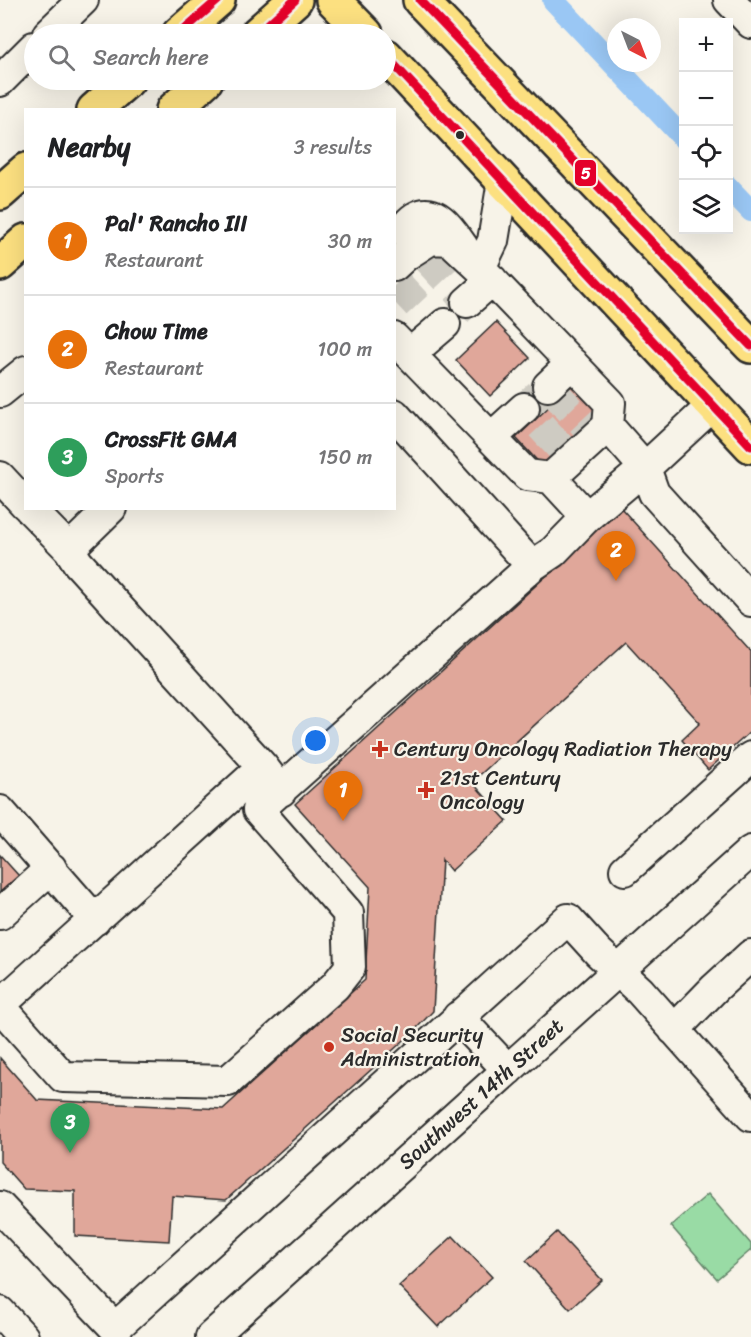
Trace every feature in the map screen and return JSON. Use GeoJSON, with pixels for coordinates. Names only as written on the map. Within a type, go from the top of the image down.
{"type":"FeatureCollection","features":[{"type":"Feature","properties":{"kind":"main road"},"geometry":{"type":"LineString","coordinates":[[190,24],[218,0]]}},
{"type":"Feature","properties":{"kind":"main road"},"geometry":{"type":"LineString","coordinates":[[268,24],[295,0]]}},
{"type":"Feature","properties":{"kind":"main road"},"geometry":{"type":"LineString","coordinates":[[333,0],[356,24]]}},
{"type":"Feature","properties":{"kind":"main road"},"geometry":{"type":"LineString","coordinates":[[420,0],[751,346]]}},
{"type":"Feature","properties":{"kind":"main road"},"geometry":{"type":"LineString","coordinates":[[396,67],[751,446]]}},
{"type":"Feature","properties":{"kind":"main road"},"geometry":{"type":"LineString","coordinates":[[96,108],[117,90]]}},
{"type":"Feature","properties":{"kind":"main road"},"geometry":{"type":"LineString","coordinates":[[175,108],[195,90]]}},
{"type":"Feature","properties":{"kind":"main road"},"geometry":{"type":"LineString","coordinates":[[0,193],[24,172]]}},
{"type":"Feature","properties":{"kind":"main road"},"geometry":{"type":"LineString","coordinates":[[0,264],[24,243]]}},
{"type":"Feature","properties":{"kind":"street"},"geometry":{"type":"LineString","coordinates":[[58,24],[83,0]]}},
{"type":"Feature","properties":{"kind":"street"},"geometry":{"type":"LineString","coordinates":[[729,0],[751,23]]}},
{"type":"Feature","properties":{"kind":"street"},"geometry":{"type":"LineString","coordinates":[[0,81],[24,57]]}},
{"type":"Feature","properties":{"kind":"street"},"geometry":{"type":"LineString","coordinates":[[467,302],[493,241],[503,181]]}},
{"type":"Feature","properties":{"kind":"street"},"geometry":{"type":"LineString","coordinates":[[405,260],[431,239],[450,240],[481,269],[610,403],[596,429],[561,462],[527,475],[402,346],[437,322]]}},
{"type":"Feature","properties":{"kind":"street"},"geometry":{"type":"LineString","coordinates":[[548,386],[572,363]]}},
{"type":"Feature","properties":{"kind":"street"},"geometry":{"type":"LineString","coordinates":[[263,767],[0,1006],[63,1077],[228,1081],[335,986],[350,967],[348,913],[258,810],[532,566],[553,552],[587,517],[645,468],[713,405]]}},
{"type":"Feature","properties":{"kind":"street"},"geometry":{"type":"LineString","coordinates":[[491,438],[524,408]]}},
{"type":"Feature","properties":{"kind":"street"},"geometry":{"type":"LineString","coordinates":[[396,416],[532,566]]}},
{"type":"Feature","properties":{"kind":"street"},"geometry":{"type":"LineString","coordinates":[[596,429],[645,468],[654,493],[751,601]]}},
{"type":"Feature","properties":{"kind":"street"},"geometry":{"type":"LineString","coordinates":[[561,462],[587,517]]}},
{"type":"Feature","properties":{"kind":"street"},"geometry":{"type":"LineString","coordinates":[[0,477],[24,503]]}},
{"type":"Feature","properties":{"kind":"street"},"geometry":{"type":"LineString","coordinates":[[31,510],[69,549],[78,563],[263,767],[281,791]]}},
{"type":"Feature","properties":{"kind":"street"},"geometry":{"type":"LineString","coordinates":[[69,549],[109,510]]}},
{"type":"Feature","properties":{"kind":"street"},"geometry":{"type":"LineString","coordinates":[[626,870],[751,757]]}},
{"type":"Feature","properties":{"kind":"street"},"geometry":{"type":"LineString","coordinates":[[0,811],[95,920]]}},
{"type":"Feature","properties":{"kind":"street","name":"Southwest 14th Street"},"geometry":{"type":"LineString","coordinates":[[212,1337],[751,851]]}},
{"type":"Feature","properties":{"kind":"street"},"geometry":{"type":"LineString","coordinates":[[0,914],[51,868]]}},
{"type":"Feature","properties":{"kind":"street"},"geometry":{"type":"LineString","coordinates":[[0,1207],[115,1328],[568,918],[640,992],[751,1116]]}},
{"type":"Feature","properties":{"kind":"street"},"geometry":{"type":"LineString","coordinates":[[674,1030],[751,955]]}},
{"type":"Feature","properties":{"kind":"street"},"geometry":{"type":"LineString","coordinates":[[458,1017],[508,1070]]}},
{"type":"Feature","properties":{"kind":"street"},"geometry":{"type":"LineString","coordinates":[[0,1312],[23,1337]]}},
{"type":"Feature","properties":{"kind":"green space"},"geometry":{"type":"Polygon","coordinates":[[[708,1194],[751,1244],[751,1250],[717,1279],[671,1226],[708,1194]]]}},
{"type":"Feature","properties":{"kind":"building"},"geometry":{"type":"Polygon","coordinates":[[[496,322],[530,358],[490,396],[456,360],[496,322]]]}},
{"type":"Feature","properties":{"kind":"building"},"geometry":{"type":"Polygon","coordinates":[[[572,385],[603,418],[547,471],[516,438],[572,385]]]}},
{"type":"Feature","properties":{"kind":"building"},"geometry":{"type":"Polygon","coordinates":[[[621,508],[751,652],[751,731],[708,770],[682,740],[700,723],[626,642],[472,782],[507,821],[451,871],[442,860],[433,1011],[412,1033],[226,1200],[172,1196],[169,1241],[75,1236],[75,1191],[24,1189],[0,1162],[0,1058],[37,1100],[223,1109],[365,980],[370,887],[295,804],[621,508]]]}},
{"type":"Feature","properties":{"kind":"building"},"geometry":{"type":"Polygon","coordinates":[[[0,855],[19,876],[0,894],[0,855]]]}},
{"type":"Feature","properties":{"kind":"building"},"geometry":{"type":"Polygon","coordinates":[[[557,1232],[602,1280],[570,1309],[526,1261],[557,1232]]]}},
{"type":"Feature","properties":{"kind":"building"},"geometry":{"type":"Polygon","coordinates":[[[453,1236],[492,1277],[438,1327],[399,1286],[453,1236]]]}},
{"type":"Feature","properties":{"kind":"waterway"},"geometry":{"type":"LineString","coordinates":[[553,0],[679,134]]}},
{"type":"Feature","properties":{"kind":"waterway"},"geometry":{"type":"LineString","coordinates":[[733,192],[751,211]]}},
{"type":"Feature","properties":{"kind":"tunnel"},"geometry":{"type":"LineString","coordinates":[[425,257],[467,302],[449,320]]}},
{"type":"Feature","properties":{"kind":"tunnel"},"geometry":{"type":"LineString","coordinates":[[397,283],[426,314]]}},
{"type":"Feature","properties":{"kind":"tunnel"},"geometry":{"type":"LineString","coordinates":[[561,448],[524,408],[548,386],[585,425]]}},
{"type":"Feature","properties":{"kind":"transit line","name":"5"},"geometry":{"type":"LineString","coordinates":[[190,24],[218,0]]}},
{"type":"Feature","properties":{"kind":"transit line","name":"5"},"geometry":{"type":"LineString","coordinates":[[268,24],[295,0]]}},
{"type":"Feature","properties":{"kind":"transit line","name":"5"},"geometry":{"type":"LineString","coordinates":[[420,0],[751,346]]}},
{"type":"Feature","properties":{"kind":"transit line","name":"5"},"geometry":{"type":"LineString","coordinates":[[396,67],[751,446]]}},
{"type":"Feature","properties":{"kind":"place","name":"Chow Time"},"geometry":{"type":"Point","coordinates":[616,581]}},
{"type":"Feature","properties":{"kind":"place","name":"Century Oncology Radiation Therapy"},"geometry":{"type":"Point","coordinates":[380,749]}},
{"type":"Feature","properties":{"kind":"place","name":"21st Century Oncology"},"geometry":{"type":"Point","coordinates":[426,790]}},
{"type":"Feature","properties":{"kind":"place","name":"Pal' Rancho III"},"geometry":{"type":"Point","coordinates":[343,821]}},
{"type":"Feature","properties":{"kind":"place","name":"Social Security Administration"},"geometry":{"type":"Point","coordinates":[329,1047]}},
{"type":"Feature","properties":{"kind":"place","name":"CrossFit GMA"},"geometry":{"type":"Point","coordinates":[70,1153]}}]}
